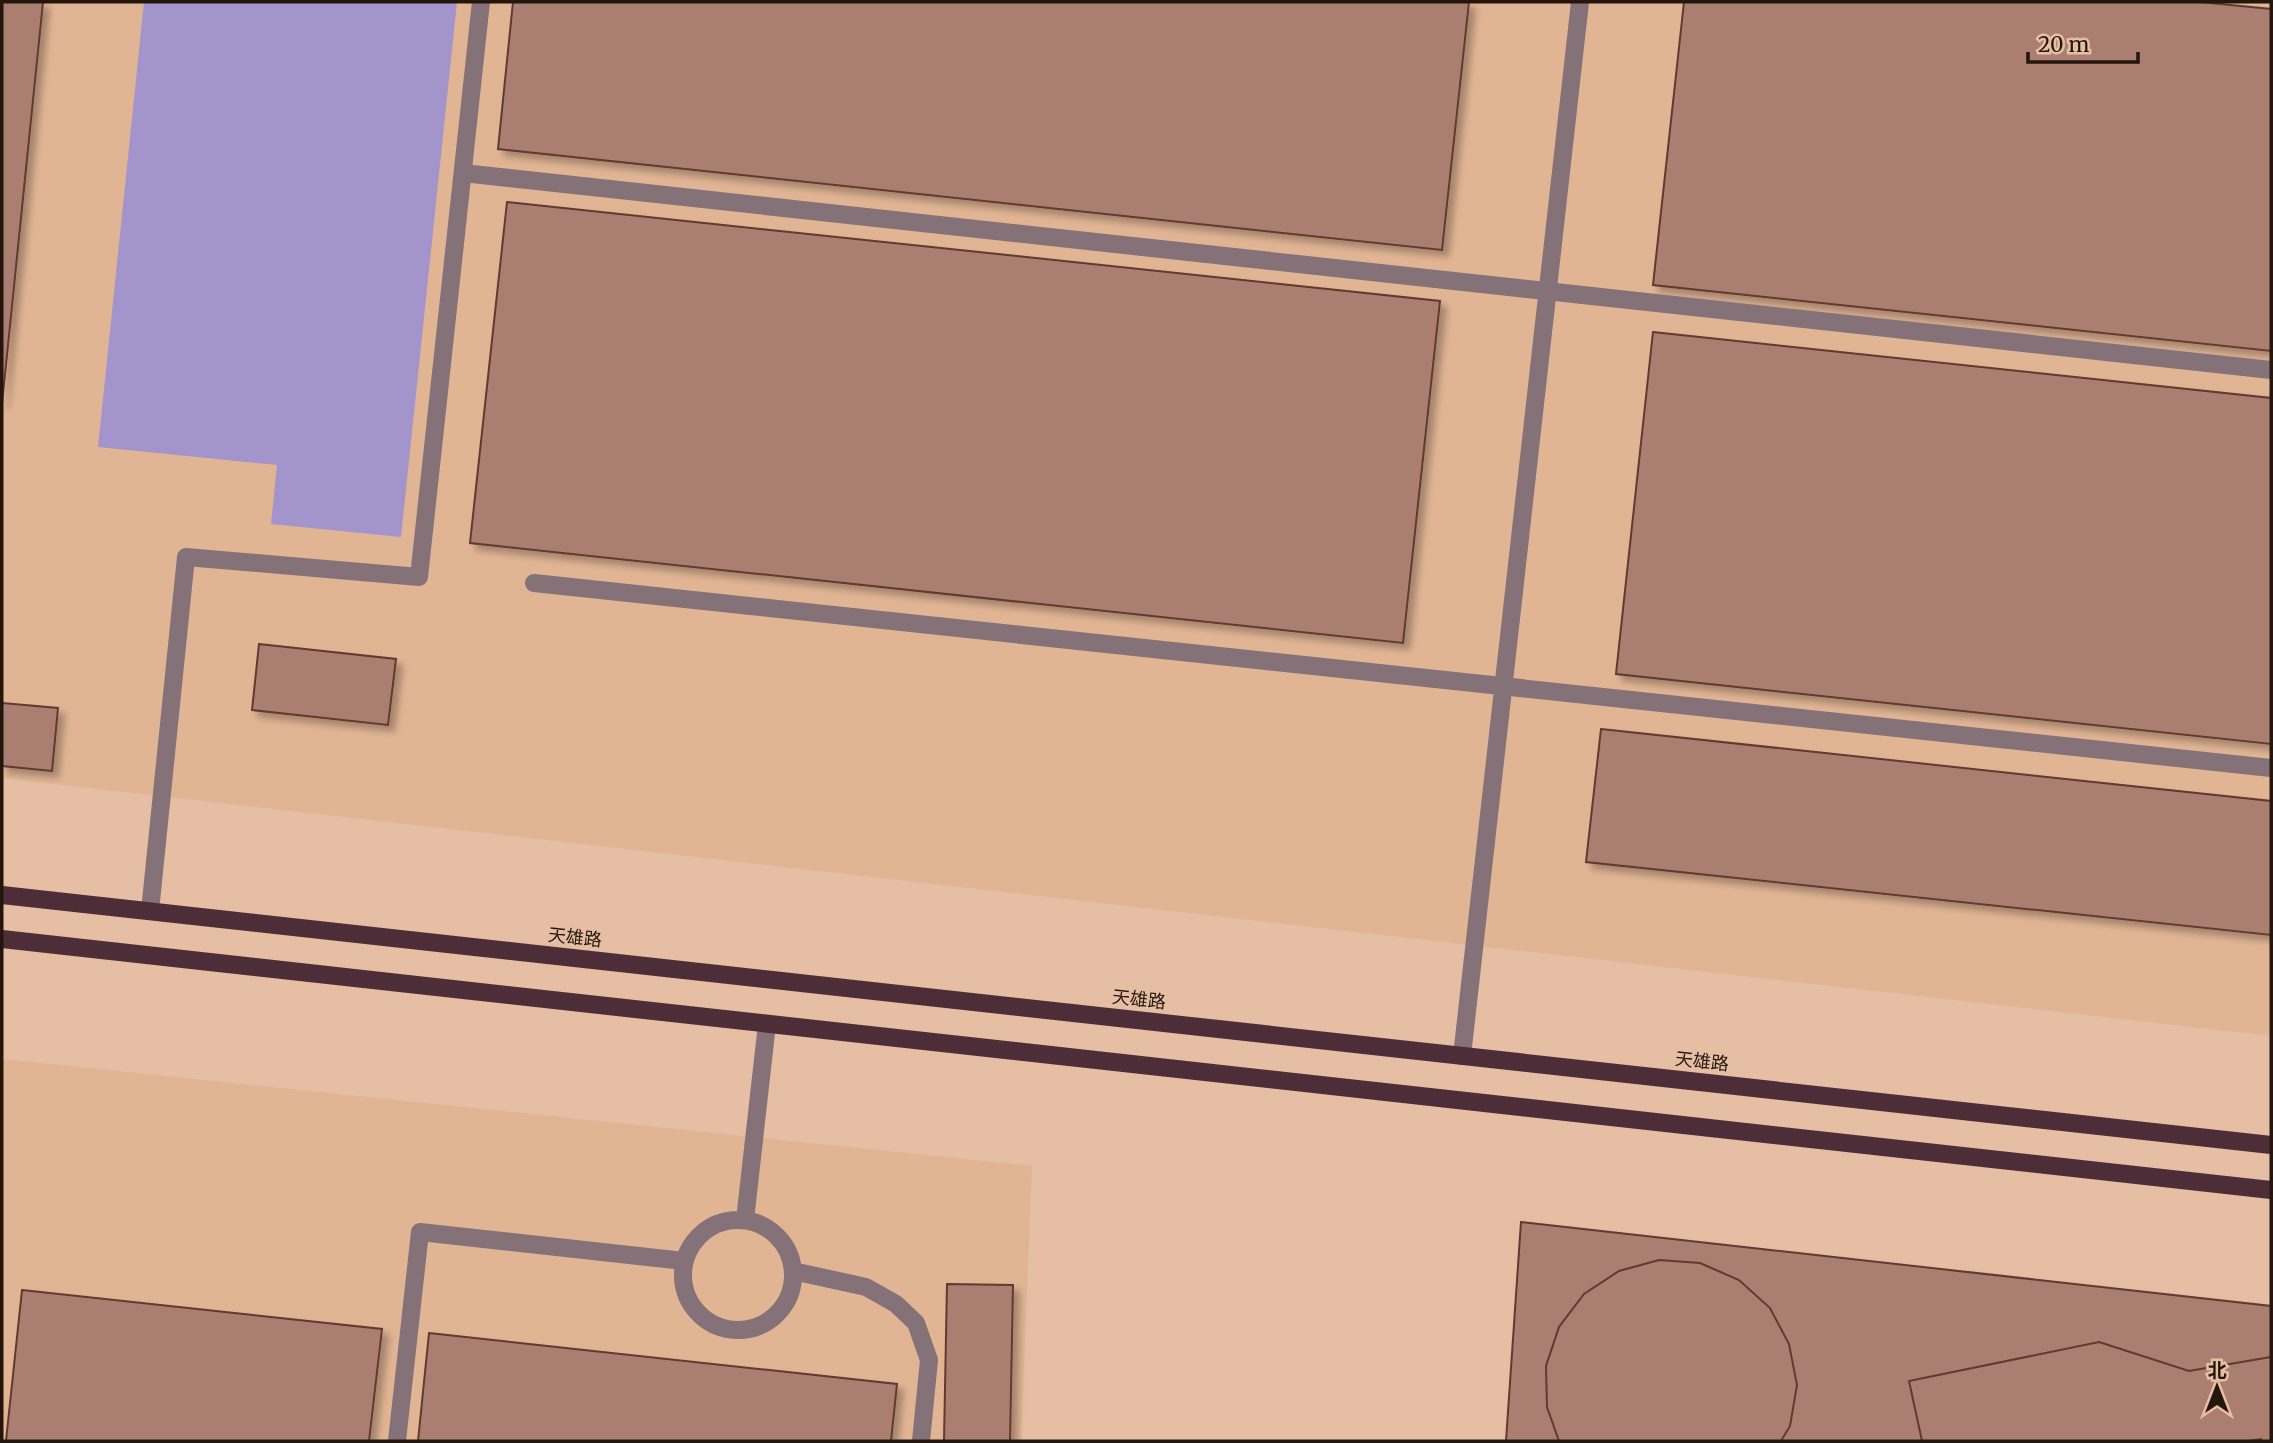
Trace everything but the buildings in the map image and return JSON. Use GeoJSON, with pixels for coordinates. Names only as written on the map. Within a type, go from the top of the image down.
{"type":"FeatureCollection","features":[{"type":"Feature","properties":{"kind":"main road","name":"天雄路"},"geometry":{"type":"LineString","coordinates":[[2,895],[2271,1145]]}},
{"type":"Feature","properties":{"kind":"main road"},"geometry":{"type":"LineString","coordinates":[[2,939],[2271,1190]]}},
{"type":"Feature","properties":{"kind":"lane"},"geometry":{"type":"LineString","coordinates":[[150,911],[186,557],[419,577],[481,2]]}},
{"type":"Feature","properties":{"kind":"lane"},"geometry":{"type":"LineString","coordinates":[[1462,1056],[1580,2]]}},
{"type":"Feature","properties":{"kind":"lane"},"geometry":{"type":"LineString","coordinates":[[463,173],[2271,370]]}},
{"type":"Feature","properties":{"kind":"lane"},"geometry":{"type":"LineString","coordinates":[[534,583],[2271,768]]}},
{"type":"Feature","properties":{"kind":"lane"},"geometry":{"type":"LineString","coordinates":[[745,1220],[766,1024]]}},
{"type":"Feature","properties":{"kind":"lane"},"geometry":{"type":"LineString","coordinates":[[729,1220],[745,1220],[763,1226],[778,1237],[789,1252],[793,1271],[791,1290],[783,1307],[770,1320],[753,1329],[734,1330],[716,1326],[702,1318],[692,1307],[682,1277],[690,1246],[701,1234],[713,1225],[729,1220]]}},
{"type":"Feature","properties":{"kind":"lane"},"geometry":{"type":"LineString","coordinates":[[397,1441],[420,1232],[684,1261]]}},
{"type":"Feature","properties":{"kind":"lane"},"geometry":{"type":"LineString","coordinates":[[793,1271],[866,1287],[896,1304],[916,1323],[929,1360],[921,1441]]}},
{"type":"Feature","properties":{"kind":"shaded area"},"geometry":{"type":"Polygon","coordinates":[[[2,2],[2271,2],[2271,1036],[2,778],[2,2]]]}},
{"type":"Feature","properties":{"kind":"shaded area"},"geometry":{"type":"Polygon","coordinates":[[[144,2],[457,2],[401,537],[271,524],[277,465],[98,447],[144,2]]]}},
{"type":"Feature","properties":{"kind":"shaded area"},"geometry":{"type":"Polygon","coordinates":[[[2,1059],[1032,1166],[1021,1441],[2,1441],[2,1059]]]}}]}
